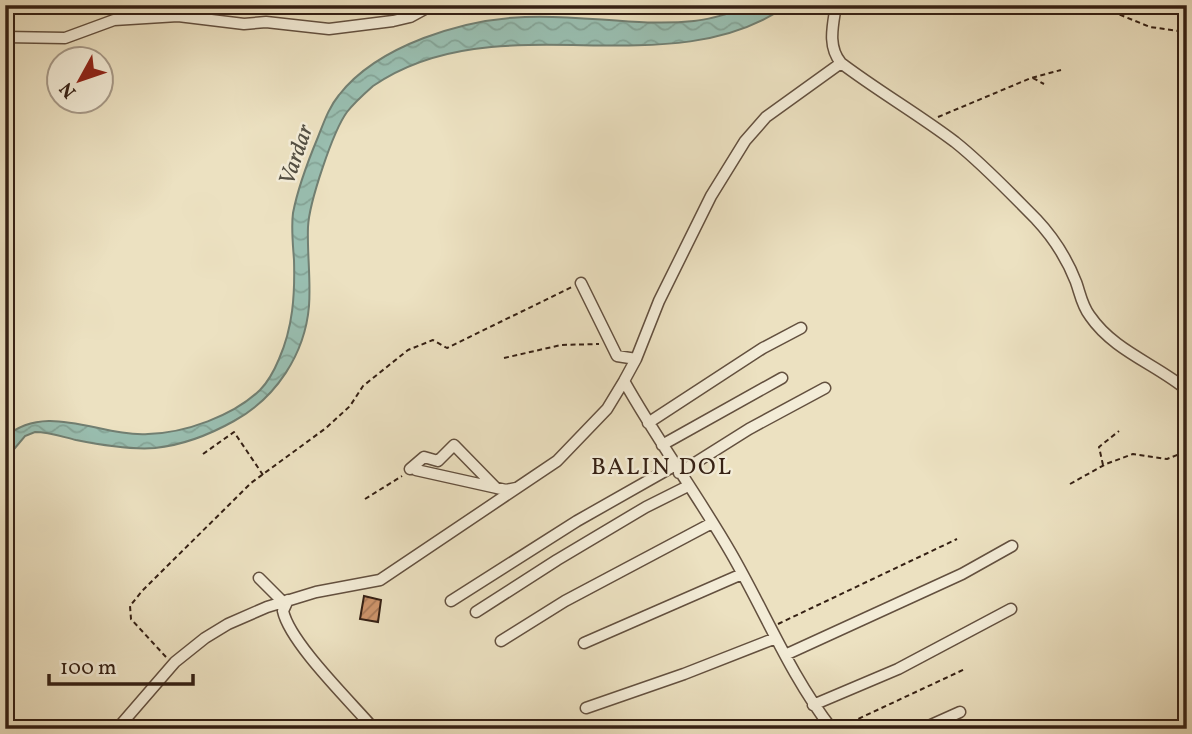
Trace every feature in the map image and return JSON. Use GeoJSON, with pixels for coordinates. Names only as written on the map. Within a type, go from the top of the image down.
{"type":"FeatureCollection","features":[{"type":"Feature","properties":{"kind":"street"},"geometry":{"type":"LineString","coordinates":[[5,37],[65,38],[114,20],[178,16],[244,24],[266,22],[329,29],[410,17],[432,5]]}},
{"type":"Feature","properties":{"kind":"street"},"geometry":{"type":"LineString","coordinates":[[836,5],[832,40],[841,63],[968,153],[1039,222],[1062,254],[1085,308],[1095,323],[1137,358],[1187,390]]}},
{"type":"Feature","properties":{"kind":"street"},"geometry":{"type":"LineString","coordinates":[[117,729],[173,665],[205,638],[228,624],[286,601],[316,592],[380,580],[557,461],[607,409],[624,381],[711,196],[745,141],[766,117],[841,63]]}},
{"type":"Feature","properties":{"kind":"street"},"geometry":{"type":"LineString","coordinates":[[581,283],[617,356],[636,359]]}},
{"type":"Feature","properties":{"kind":"street"},"geometry":{"type":"LineString","coordinates":[[648,423],[763,348],[801,328]]}},
{"type":"Feature","properties":{"kind":"street"},"geometry":{"type":"LineString","coordinates":[[662,445],[782,378]]}},
{"type":"Feature","properties":{"kind":"street"},"geometry":{"type":"LineString","coordinates":[[624,381],[742,574],[813,705],[832,729]]}},
{"type":"Feature","properties":{"kind":"street"},"geometry":{"type":"LineString","coordinates":[[451,601],[577,521],[677,470],[825,388]]}},
{"type":"Feature","properties":{"kind":"street"},"geometry":{"type":"LineString","coordinates":[[496,488],[454,445],[438,461],[424,457],[413,470],[496,488],[506,490],[520,487]]}},
{"type":"Feature","properties":{"kind":"street"},"geometry":{"type":"LineString","coordinates":[[476,612],[557,560],[688,486]]}},
{"type":"Feature","properties":{"kind":"street"},"geometry":{"type":"LineString","coordinates":[[501,641],[565,601],[712,523]]}},
{"type":"Feature","properties":{"kind":"street"},"geometry":{"type":"LineString","coordinates":[[785,655],[962,574],[1012,546]]}},
{"type":"Feature","properties":{"kind":"street"},"geometry":{"type":"LineString","coordinates":[[584,643],[742,574]]}},
{"type":"Feature","properties":{"kind":"street"},"geometry":{"type":"LineString","coordinates":[[259,578],[286,601]]}},
{"type":"Feature","properties":{"kind":"street"},"geometry":{"type":"LineString","coordinates":[[286,601],[282,611],[286,624],[374,729]]}},
{"type":"Feature","properties":{"kind":"street"},"geometry":{"type":"LineString","coordinates":[[813,705],[898,669],[1011,609]]}},
{"type":"Feature","properties":{"kind":"street"},"geometry":{"type":"LineString","coordinates":[[586,708],[776,638]]}},
{"type":"Feature","properties":{"kind":"street"},"geometry":{"type":"LineString","coordinates":[[922,729],[960,712]]}},
{"type":"Feature","properties":{"kind":"path"},"geometry":{"type":"LineString","coordinates":[[353,5],[370,13],[373,24]]}},
{"type":"Feature","properties":{"kind":"path"},"geometry":{"type":"LineString","coordinates":[[1096,5],[1150,27],[1179,32]]}},
{"type":"Feature","properties":{"kind":"path"},"geometry":{"type":"LineString","coordinates":[[927,122],[1031,78],[1061,70]]}},
{"type":"Feature","properties":{"kind":"path"},"geometry":{"type":"LineString","coordinates":[[1031,78],[1044,84]]}},
{"type":"Feature","properties":{"kind":"path"},"geometry":{"type":"LineString","coordinates":[[173,665],[131,619],[130,606],[251,483],[326,428],[350,406],[363,386],[408,350],[433,340],[447,348],[581,283]]}},
{"type":"Feature","properties":{"kind":"path"},"geometry":{"type":"LineString","coordinates":[[504,358],[561,345],[610,344]]}},
{"type":"Feature","properties":{"kind":"path"},"geometry":{"type":"LineString","coordinates":[[1103,465],[1099,447],[1119,431]]}},
{"type":"Feature","properties":{"kind":"path"},"geometry":{"type":"LineString","coordinates":[[203,454],[234,432],[263,475]]}},
{"type":"Feature","properties":{"kind":"path"},"geometry":{"type":"LineString","coordinates":[[1070,484],[1103,465],[1133,454],[1167,459],[1187,451]]}},
{"type":"Feature","properties":{"kind":"path"},"geometry":{"type":"LineString","coordinates":[[365,499],[413,470]]}},
{"type":"Feature","properties":{"kind":"path"},"geometry":{"type":"LineString","coordinates":[[770,628],[957,539]]}},
{"type":"Feature","properties":{"kind":"path"},"geometry":{"type":"LineString","coordinates":[[838,729],[965,669]]}},
{"type":"Feature","properties":{"kind":"water"},"geometry":{"type":"Polygon","coordinates":[[[756,5],[788,5],[741,29],[690,41],[474,49],[422,61],[373,86],[341,121],[323,168],[309,216],[309,306],[302,341],[286,373],[263,400],[225,426],[196,439],[176,444],[155,448],[126,448],[35,432],[25,436],[5,460],[5,437],[21,427],[38,422],[74,423],[130,434],[162,433],[193,426],[222,415],[236,408],[263,387],[279,359],[290,323],[294,286],[292,219],[304,174],[335,100],[356,77],[376,62],[399,49],[450,29],[501,19],[567,17],[630,22],[694,21],[756,5]]]}},
{"type":"Feature","properties":{"kind":"building"},"geometry":{"type":"Polygon","coordinates":[[[364,596],[381,600],[378,622],[360,619],[364,596]]]}},
{"type":"Feature","properties":{"kind":"district","name":"BALIN DOL"},"geometry":{"type":"Point","coordinates":[662,468]}},
{"type":"Feature","properties":{"kind":"water label","name":"Vardar"},"geometry":{"type":"Point","coordinates":[297,155]}}]}
